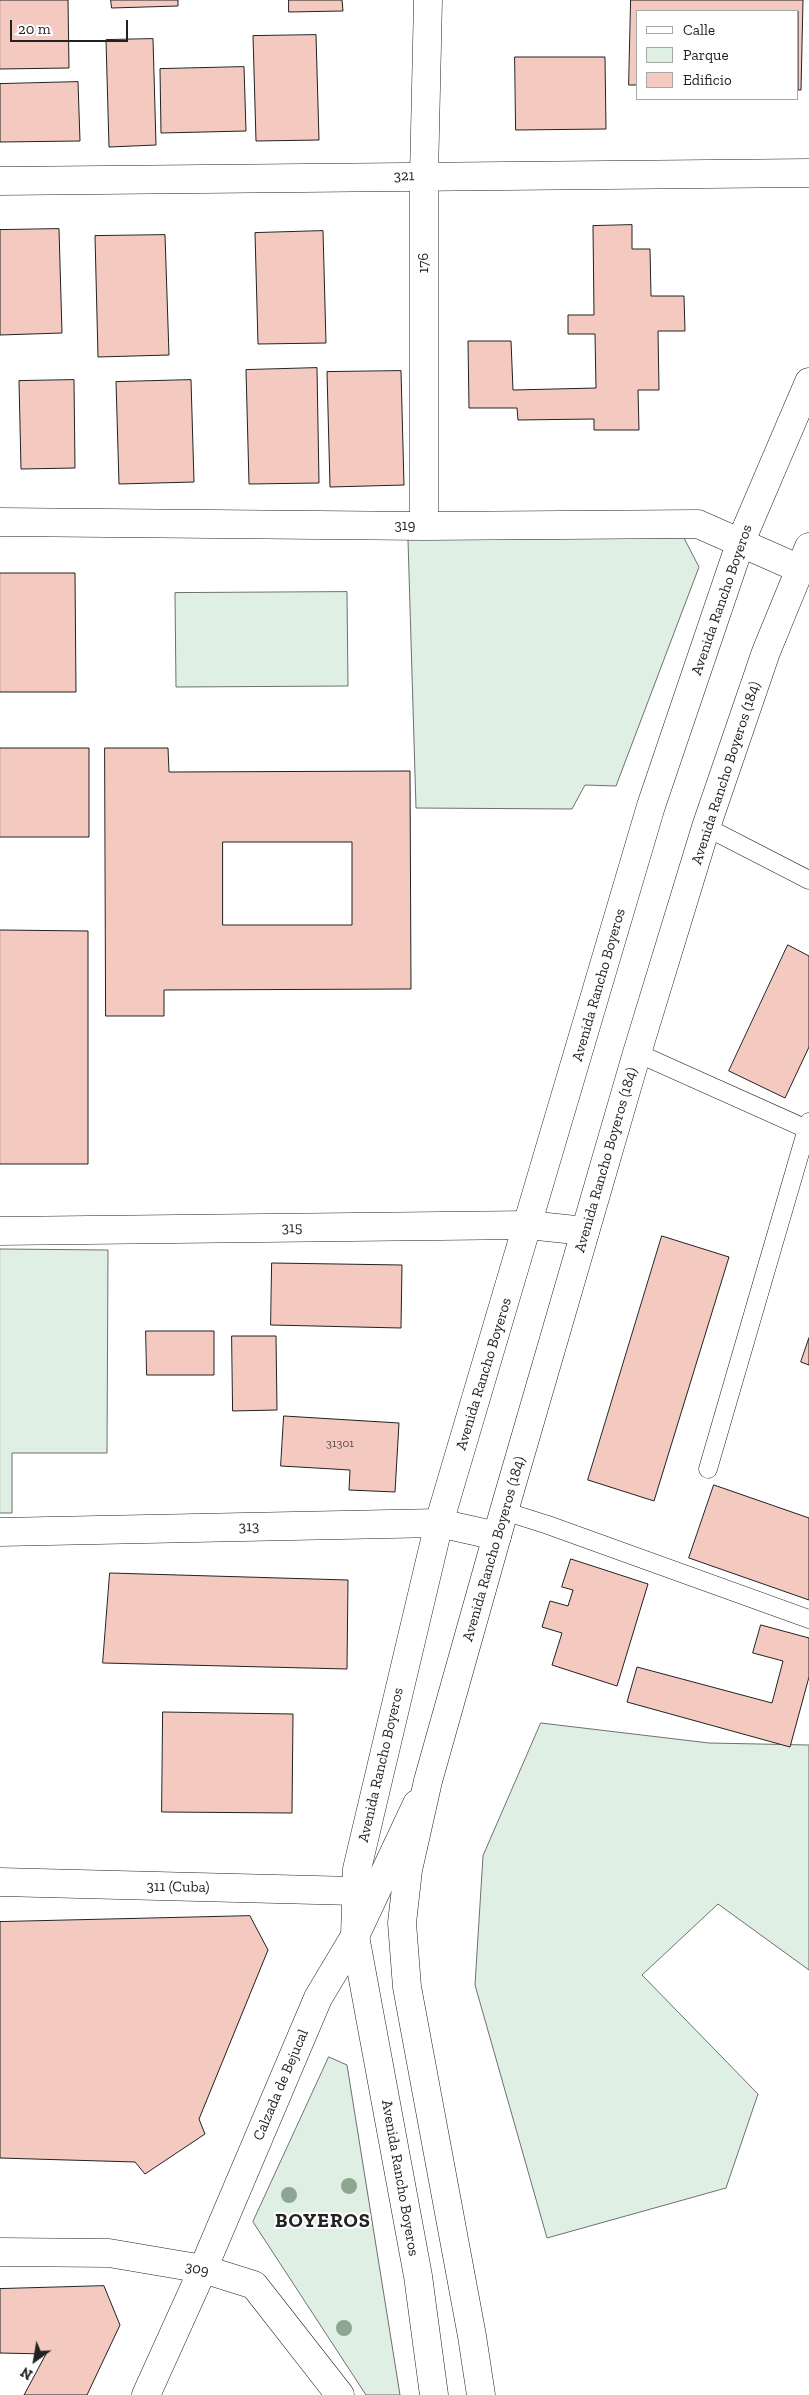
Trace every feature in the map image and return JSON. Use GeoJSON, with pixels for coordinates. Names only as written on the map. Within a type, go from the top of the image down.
{"type":"FeatureCollection","features":[{"type":"Feature","properties":{"kind":"main road","name":"176"},"geometry":{"type":"LineString","coordinates":[[424,526],[424,176],[428,0]]}},
{"type":"Feature","properties":{"kind":"main road","name":"321"},"geometry":{"type":"LineString","coordinates":[[0,181],[809,173]]}},
{"type":"Feature","properties":{"kind":"main road","name":"Avenida Rancho Boyeros"},"geometry":{"type":"LineString","coordinates":[[434,2395],[418,2276],[355,1936],[355,1891],[367,1824],[440,1523],[651,806],[741,542],[809,382]]}},
{"type":"Feature","properties":{"kind":"main road","name":"319"},"geometry":{"type":"LineString","coordinates":[[0,522],[424,526],[698,524],[741,542],[805,558]]}},
{"type":"Feature","properties":{"kind":"main road","name":"Avenida Rancho Boyeros (184)"},"geometry":{"type":"LineString","coordinates":[[428,1781],[585,1231],[706,827],[766,652],[805,558]]}},
{"type":"Feature","properties":{"kind":"main road","name":"315"},"geometry":{"type":"LineString","coordinates":[[0,1231],[528,1225],[585,1231]]}},
{"type":"Feature","properties":{"kind":"main road","name":"313"},"geometry":{"type":"LineString","coordinates":[[0,1532],[440,1523],[501,1524]]}},
{"type":"Feature","properties":{"kind":"main road","name":"Calzada de Bejucal"},"geometry":{"type":"LineString","coordinates":[[146,2395],[203,2269],[318,1998],[355,1936],[428,1781]]}},
{"type":"Feature","properties":{"kind":"main road"},"geometry":{"type":"LineString","coordinates":[[428,1781],[408,1870],[402,1923],[407,1988],[470,2326],[481,2395]]}},
{"type":"Feature","properties":{"kind":"main road","name":"311 (Cuba)"},"geometry":{"type":"LineString","coordinates":[[0,1882],[355,1891]]}},
{"type":"Feature","properties":{"kind":"main road","name":"309"},"geometry":{"type":"LineString","coordinates":[[0,2252],[109,2253],[203,2269],[254,2285],[340,2395]]}},
{"type":"Feature","properties":{"kind":"lane"},"geometry":{"type":"LineString","coordinates":[[706,827],[809,880]]}},
{"type":"Feature","properties":{"kind":"lane"},"geometry":{"type":"LineString","coordinates":[[637,1053],[808,1127],[708,1469]]}},
{"type":"Feature","properties":{"kind":"lane"},"geometry":{"type":"LineString","coordinates":[[501,1524],[548,1524],[809,1619]]}},
{"type":"Feature","properties":{"kind":"green space"},"geometry":{"type":"Polygon","coordinates":[[[684,538],[699,567],[616,786],[585,785],[572,809],[416,808],[408,540],[684,538]]]}},
{"type":"Feature","properties":{"kind":"green space"},"geometry":{"type":"Polygon","coordinates":[[[347,592],[348,686],[176,687],[175,593],[347,592]]]}},
{"type":"Feature","properties":{"kind":"green space"},"geometry":{"type":"Polygon","coordinates":[[[0,1249],[108,1250],[107,1453],[12,1453],[12,1513],[0,1513],[0,1249]]]}},
{"type":"Feature","properties":{"kind":"green space"},"geometry":{"type":"Polygon","coordinates":[[[541,1723],[709,1743],[809,1745],[809,1970],[718,1904],[642,1975],[758,2094],[726,2188],[547,2238],[475,1985],[483,1856],[541,1723]]]}},
{"type":"Feature","properties":{"kind":"green space"},"geometry":{"type":"Polygon","coordinates":[[[329,2057],[347,2065],[400,2395],[366,2395],[253,2222],[329,2057]]]}},
{"type":"Feature","properties":{"kind":"building"},"geometry":{"type":"Polygon","coordinates":[[[0,0],[68,0],[69,68],[0,69],[0,0]]]}},
{"type":"Feature","properties":{"kind":"building"},"geometry":{"type":"Polygon","coordinates":[[[111,0],[178,0],[178,6],[112,8],[111,0]]]}},
{"type":"Feature","properties":{"kind":"building"},"geometry":{"type":"Polygon","coordinates":[[[289,0],[342,0],[343,11],[289,12],[289,0]]]}},
{"type":"Feature","properties":{"kind":"building"},"geometry":{"type":"Polygon","coordinates":[[[631,0],[803,0],[801,90],[799,90],[799,10],[636,10],[636,85],[629,85],[631,0]]]}},
{"type":"Feature","properties":{"kind":"building"},"geometry":{"type":"Polygon","coordinates":[[[316,35],[319,140],[256,141],[253,36],[316,35]]]}},
{"type":"Feature","properties":{"kind":"building"},"geometry":{"type":"Polygon","coordinates":[[[153,39],[156,145],[109,147],[106,40],[153,39]]]}},
{"type":"Feature","properties":{"kind":"building"},"geometry":{"type":"Polygon","coordinates":[[[515,57],[605,57],[606,129],[516,130],[515,57]]]}},
{"type":"Feature","properties":{"kind":"building"},"geometry":{"type":"Polygon","coordinates":[[[244,67],[246,131],[161,133],[160,69],[244,67]]]}},
{"type":"Feature","properties":{"kind":"building"},"geometry":{"type":"Polygon","coordinates":[[[78,82],[80,141],[0,142],[0,84],[78,82]]]}},
{"type":"Feature","properties":{"kind":"building"},"geometry":{"type":"Polygon","coordinates":[[[632,225],[632,249],[650,249],[651,296],[684,296],[685,331],[658,331],[659,390],[638,390],[639,430],[594,430],[594,419],[518,420],[517,408],[469,408],[468,341],[511,341],[513,390],[596,388],[595,334],[568,334],[568,315],[594,315],[593,226],[632,225]]]}},
{"type":"Feature","properties":{"kind":"building"},"geometry":{"type":"Polygon","coordinates":[[[59,229],[62,333],[0,335],[0,230],[59,229]]]}},
{"type":"Feature","properties":{"kind":"building"},"geometry":{"type":"Polygon","coordinates":[[[323,231],[326,343],[258,344],[255,233],[323,231]]]}},
{"type":"Feature","properties":{"kind":"building"},"geometry":{"type":"Polygon","coordinates":[[[165,235],[169,355],[98,357],[95,236],[165,235]]]}},
{"type":"Feature","properties":{"kind":"building"},"geometry":{"type":"Polygon","coordinates":[[[317,368],[319,483],[249,484],[246,370],[317,368]]]}},
{"type":"Feature","properties":{"kind":"building"},"geometry":{"type":"Polygon","coordinates":[[[401,371],[404,485],[330,487],[327,372],[401,371]]]}},
{"type":"Feature","properties":{"kind":"building"},"geometry":{"type":"Polygon","coordinates":[[[74,380],[75,468],[21,469],[19,381],[74,380]]]}},
{"type":"Feature","properties":{"kind":"building"},"geometry":{"type":"Polygon","coordinates":[[[191,380],[194,482],[119,484],[116,382],[191,380]]]}},
{"type":"Feature","properties":{"kind":"building"},"geometry":{"type":"Polygon","coordinates":[[[0,573],[75,573],[76,692],[0,692],[0,573]]]}},
{"type":"Feature","properties":{"kind":"building"},"geometry":{"type":"Polygon","coordinates":[[[0,748],[89,748],[89,837],[0,837],[0,748]]]}},
{"type":"Feature","properties":{"kind":"building"},"geometry":{"type":"Polygon","coordinates":[[[105,748],[168,748],[169,772],[410,771],[411,989],[164,990],[164,1016],[106,1016],[105,748]],[[223,842],[223,925],[352,925],[352,842],[223,842]]]}},
{"type":"Feature","properties":{"kind":"building"},"geometry":{"type":"Polygon","coordinates":[[[0,930],[88,931],[88,1164],[0,1164],[0,930]]]}},
{"type":"Feature","properties":{"kind":"building"},"geometry":{"type":"Polygon","coordinates":[[[788,945],[809,956],[809,1047],[785,1098],[729,1071],[788,945]]]}},
{"type":"Feature","properties":{"kind":"building"},"geometry":{"type":"Polygon","coordinates":[[[662,1236],[729,1257],[654,1501],[588,1480],[662,1236]]]}},
{"type":"Feature","properties":{"kind":"building"},"geometry":{"type":"Polygon","coordinates":[[[272,1263],[402,1265],[401,1328],[271,1325],[272,1263]]]}},
{"type":"Feature","properties":{"kind":"building"},"geometry":{"type":"Polygon","coordinates":[[[146,1331],[214,1331],[214,1375],[147,1375],[146,1331]]]}},
{"type":"Feature","properties":{"kind":"building"},"geometry":{"type":"Polygon","coordinates":[[[232,1336],[276,1336],[277,1410],[233,1411],[232,1336]]]}},
{"type":"Feature","properties":{"kind":"building"},"geometry":{"type":"Polygon","coordinates":[[[809,1338],[809,1365],[801,1362],[809,1338]]]}},
{"type":"Feature","properties":{"kind":"building"},"geometry":{"type":"Polygon","coordinates":[[[284,1416],[399,1423],[395,1492],[349,1490],[350,1470],[281,1466],[284,1416]]]}},
{"type":"Feature","properties":{"kind":"building"},"geometry":{"type":"Polygon","coordinates":[[[714,1485],[809,1518],[809,1600],[689,1558],[714,1485]]]}},
{"type":"Feature","properties":{"kind":"building"},"geometry":{"type":"Polygon","coordinates":[[[571,1559],[648,1584],[617,1686],[552,1665],[562,1633],[542,1627],[550,1601],[568,1606],[573,1590],[562,1587],[571,1559]]]}},
{"type":"Feature","properties":{"kind":"building"},"geometry":{"type":"Polygon","coordinates":[[[110,1573],[348,1580],[347,1669],[103,1663],[110,1573]]]}},
{"type":"Feature","properties":{"kind":"building"},"geometry":{"type":"Polygon","coordinates":[[[761,1625],[809,1638],[809,1677],[790,1747],[627,1702],[637,1667],[772,1703],[783,1661],[753,1653],[761,1625]]]}},
{"type":"Feature","properties":{"kind":"building"},"geometry":{"type":"Polygon","coordinates":[[[163,1712],[293,1714],[292,1813],[162,1812],[163,1712]]]}},
{"type":"Feature","properties":{"kind":"building"},"geometry":{"type":"Polygon","coordinates":[[[250,1916],[268,1950],[199,2119],[205,2134],[145,2174],[135,2162],[0,2158],[0,1922],[250,1916]]]}},
{"type":"Feature","properties":{"kind":"building"},"geometry":{"type":"Polygon","coordinates":[[[104,2286],[120,2325],[87,2395],[24,2395],[46,2354],[0,2353],[0,2289],[104,2286]]]}},
{"type":"Feature","properties":{"kind":"district","name":"BOYEROS"},"geometry":{"type":"Point","coordinates":[323,2221]}}]}
